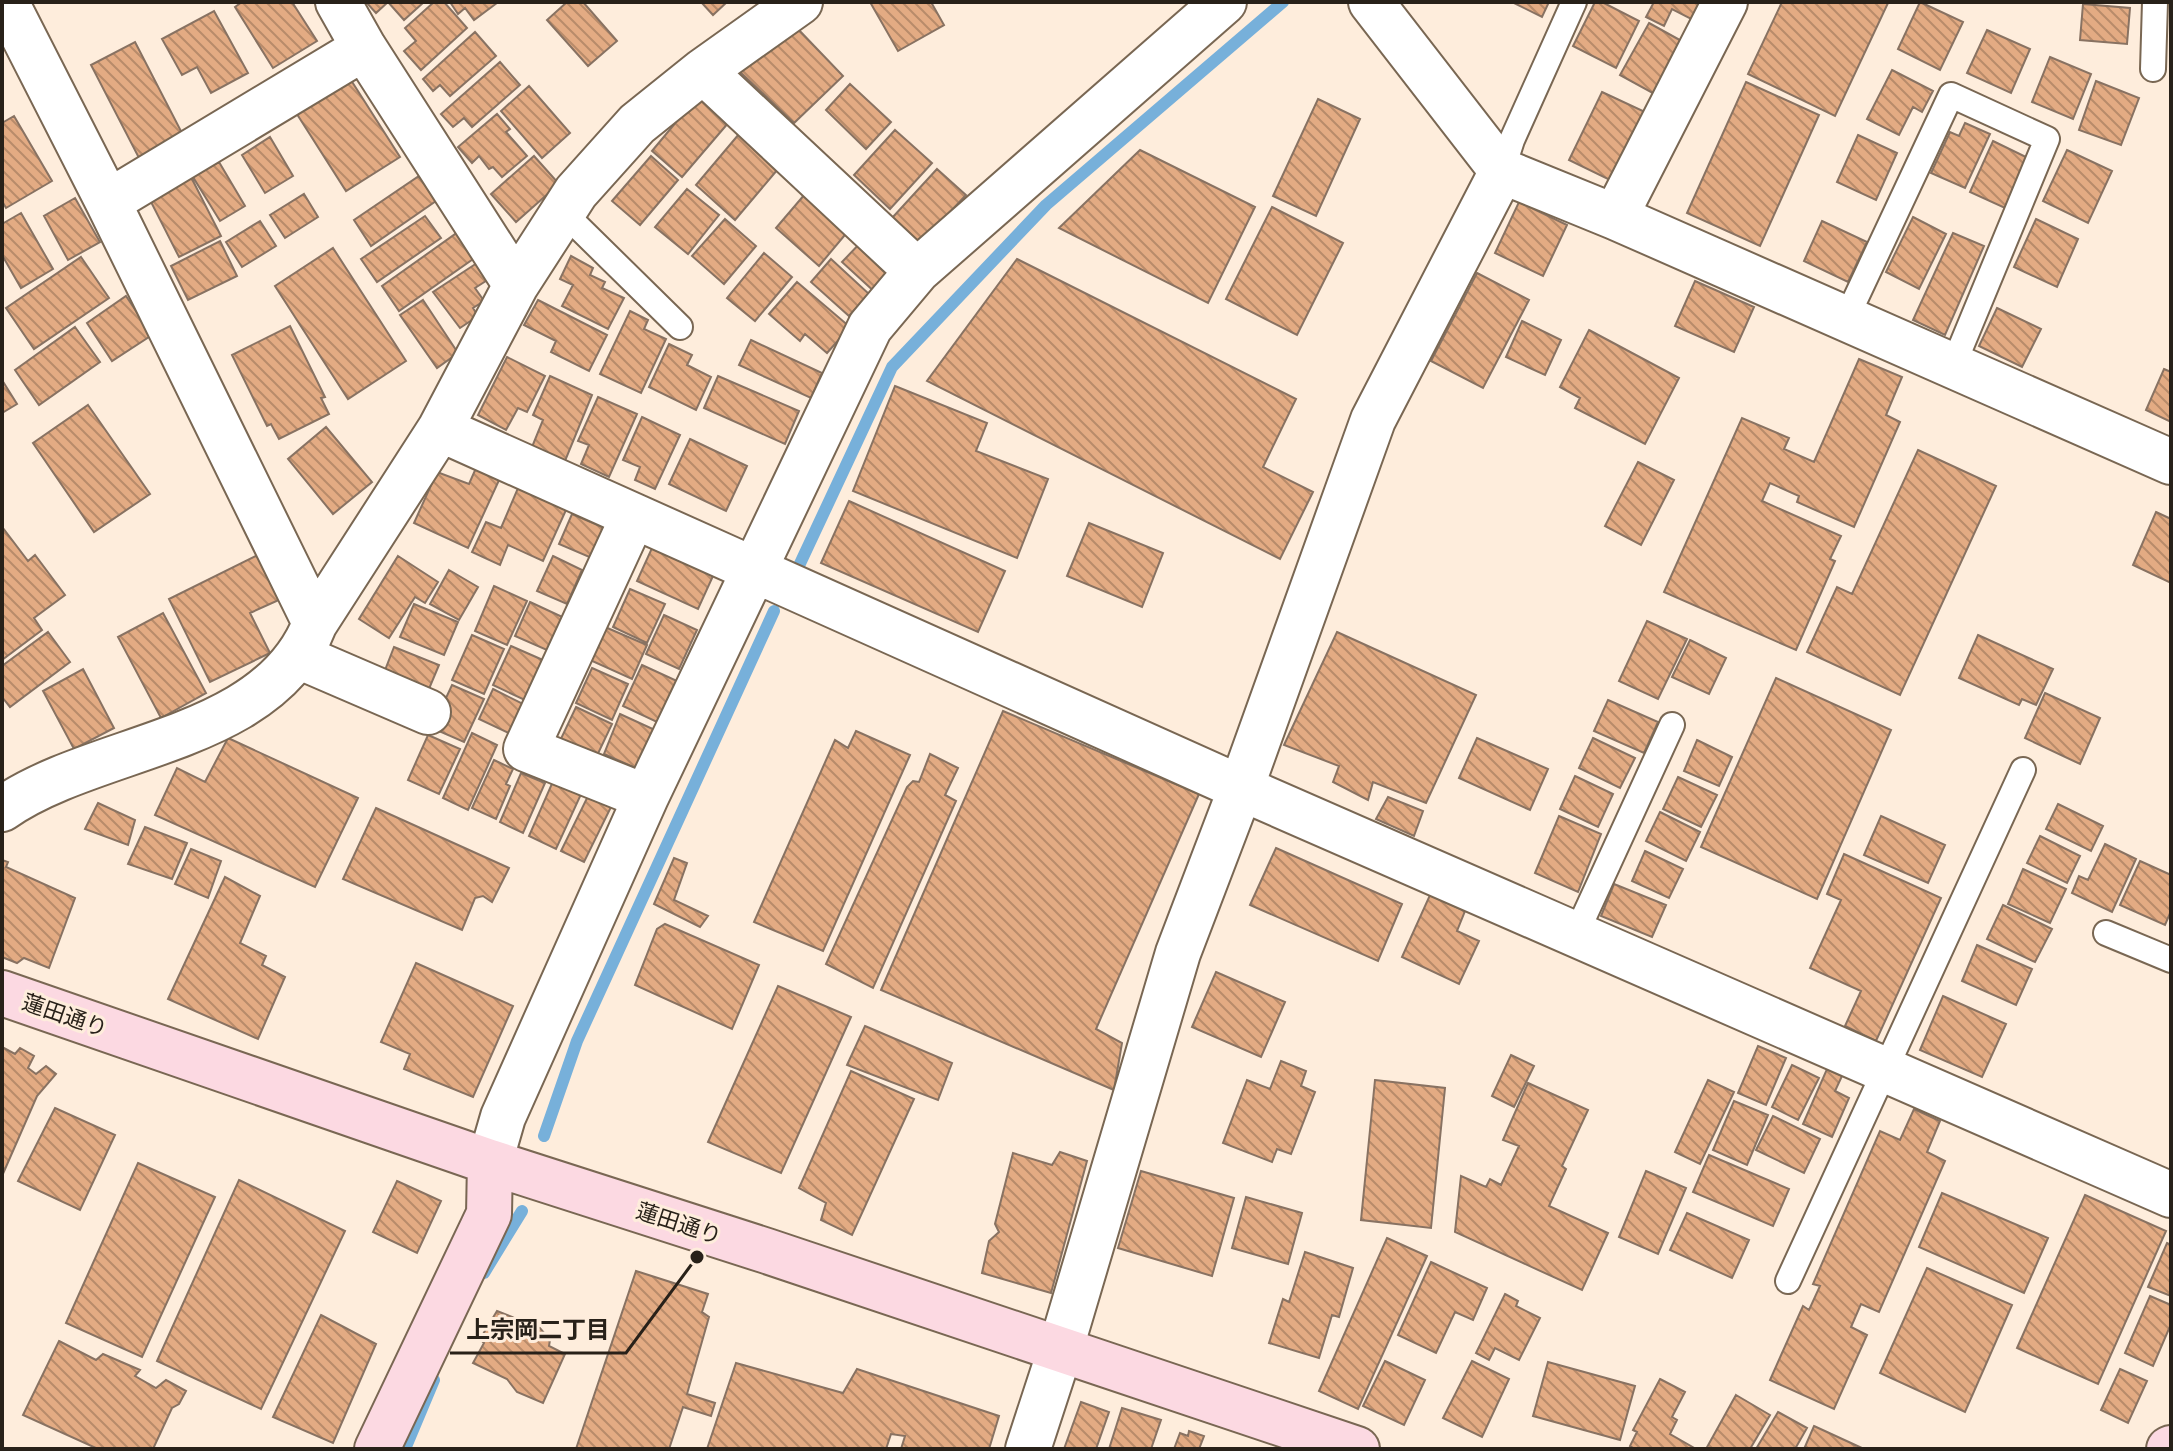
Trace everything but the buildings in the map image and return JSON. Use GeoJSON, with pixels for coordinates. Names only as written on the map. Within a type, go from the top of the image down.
{"type":"FeatureCollection","features":[{"type":"Feature","properties":{"kind":"main road","name":"蓮田通り"},"geometry":{"type":"LineString","coordinates":[[2,993],[490,1162],[752,1246],[1357,1449]]}},
{"type":"Feature","properties":{"kind":"main road"},"geometry":{"type":"LineString","coordinates":[[377,1449],[489,1214],[490,1162]]}},
{"type":"Feature","properties":{"kind":"street"},"geometry":{"type":"LineString","coordinates":[[6,2],[108,202],[306,640],[428,712]]}},
{"type":"Feature","properties":{"kind":"street"},"geometry":{"type":"LineString","coordinates":[[338,2],[364,48],[516,285]]}},
{"type":"Feature","properties":{"kind":"street"},"geometry":{"type":"LineString","coordinates":[[2,809],[47,786],[219,718],[278,681],[440,429],[516,285],[576,192],[637,124],[703,71],[800,2]]}},
{"type":"Feature","properties":{"kind":"street"},"geometry":{"type":"LineString","coordinates":[[490,1162],[503,1117],[646,797],[870,327],[917,271],[1224,2]]}},
{"type":"Feature","properties":{"kind":"street"},"geometry":{"type":"LineString","coordinates":[[1371,2],[1502,171],[1615,217],[2171,462]]}},
{"type":"Feature","properties":{"kind":"street"},"geometry":{"type":"LineString","coordinates":[[1615,217],[1725,2]]}},
{"type":"Feature","properties":{"kind":"street"},"geometry":{"type":"LineString","coordinates":[[108,202],[364,48]]}},
{"type":"Feature","properties":{"kind":"street"},"geometry":{"type":"LineString","coordinates":[[703,71],[917,271]]}},
{"type":"Feature","properties":{"kind":"street"},"geometry":{"type":"LineString","coordinates":[[1028,1449],[1178,953],[1241,788],[1373,420],[1502,171]]}},
{"type":"Feature","properties":{"kind":"street"},"geometry":{"type":"LineString","coordinates":[[440,429],[1241,788],[2171,1195]]}},
{"type":"Feature","properties":{"kind":"street"},"geometry":{"type":"LineString","coordinates":[[633,517],[526,749],[646,797]]}},
{"type":"Feature","properties":{"kind":"lane"},"geometry":{"type":"LineString","coordinates":[[1502,171],[1512,140],[1574,2]]}},
{"type":"Feature","properties":{"kind":"lane"},"geometry":{"type":"LineString","coordinates":[[2153,69],[2155,2]]}},
{"type":"Feature","properties":{"kind":"lane"},"geometry":{"type":"LineString","coordinates":[[1846,319],[1951,95],[2047,139],[1953,366]]}},
{"type":"Feature","properties":{"kind":"lane"},"geometry":{"type":"LineString","coordinates":[[563,212],[680,327]]}},
{"type":"Feature","properties":{"kind":"lane"},"geometry":{"type":"LineString","coordinates":[[1576,934],[1672,725]]}},
{"type":"Feature","properties":{"kind":"lane"},"geometry":{"type":"LineString","coordinates":[[1788,1281],[2023,770]]}},
{"type":"Feature","properties":{"kind":"lane"},"geometry":{"type":"LineString","coordinates":[[2106,933],[2170,957]]}},
{"type":"Feature","properties":{"kind":"waterway"},"geometry":{"type":"LineString","coordinates":[[797,570],[892,367],[1046,205],[1283,2]]}},
{"type":"Feature","properties":{"kind":"waterway"},"geometry":{"type":"LineString","coordinates":[[544,1136],[577,1041],[774,611]]}},
{"type":"Feature","properties":{"kind":"waterway"},"geometry":{"type":"LineString","coordinates":[[484,1273],[522,1211]]}},
{"type":"Feature","properties":{"kind":"waterway"},"geometry":{"type":"LineString","coordinates":[[405,1449],[434,1380]]}},
{"type":"Feature","properties":{"kind":"place","name":"上宗岡二丁目"},"geometry":{"type":"Point","coordinates":[697,1257]}}]}
